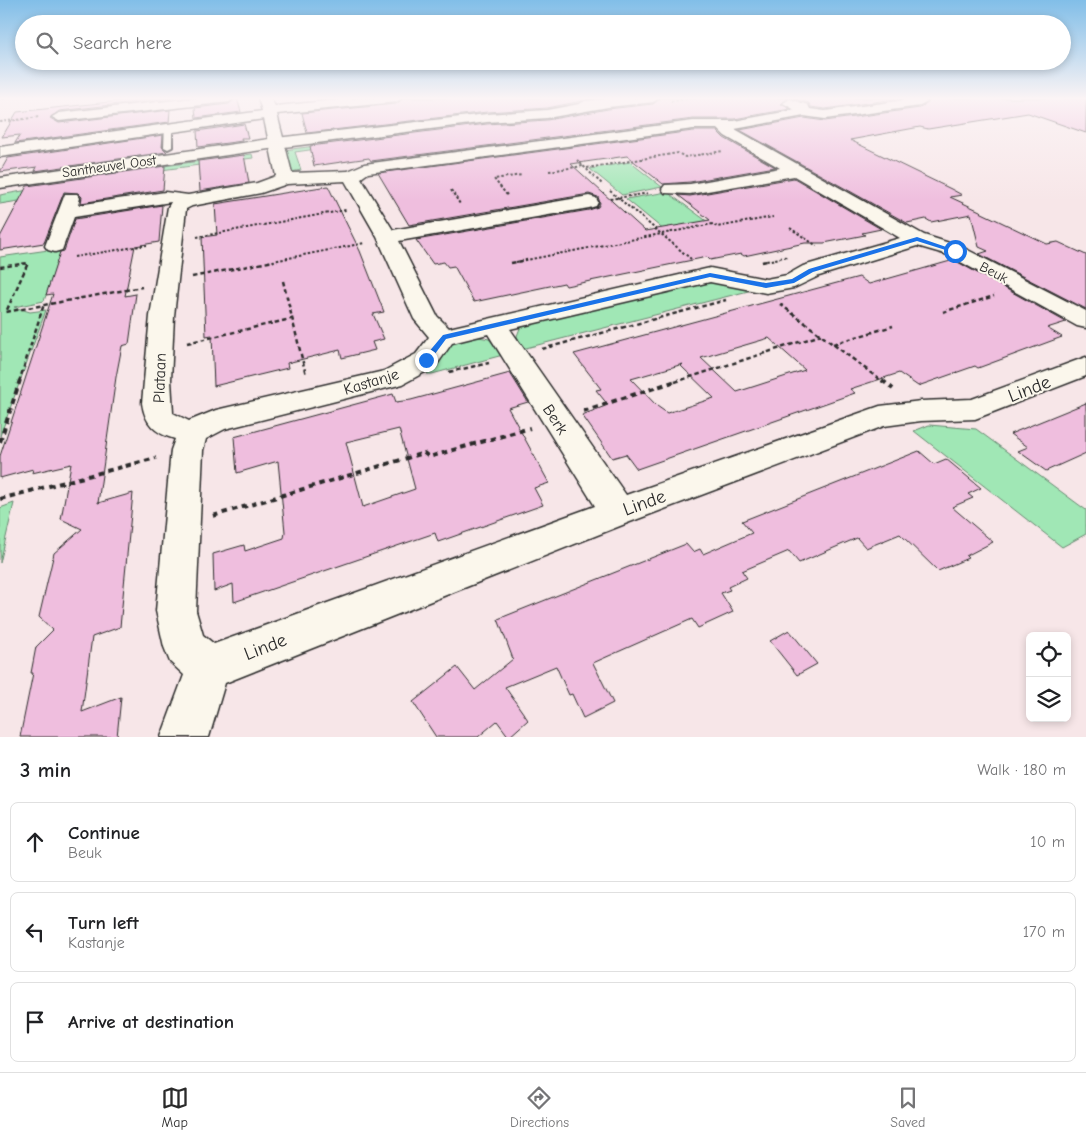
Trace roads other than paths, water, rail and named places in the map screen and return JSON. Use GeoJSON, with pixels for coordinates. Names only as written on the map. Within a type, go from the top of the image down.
{"type":"FeatureCollection","features":[{"type":"Feature","properties":{"kind":"street"},"geometry":{"type":"LineString","coordinates":[[50,132],[45,142],[50,144]]}},
{"type":"Feature","properties":{"kind":"street"},"geometry":{"type":"LineString","coordinates":[[0,152],[136,132]]}},
{"type":"Feature","properties":{"kind":"street"},"geometry":{"type":"LineString","coordinates":[[273,132],[285,178]]}},
{"type":"Feature","properties":{"kind":"street","name":"Santheuvel Oost"},"geometry":{"type":"LineString","coordinates":[[0,183],[276,143],[366,132]]}},
{"type":"Feature","properties":{"kind":"street"},"geometry":{"type":"LineString","coordinates":[[60,252],[68,206],[165,197],[176,197],[186,201],[262,188],[285,178],[351,176],[364,169],[638,132]]}},
{"type":"Feature","properties":{"kind":"street","name":"Beuk"},"geometry":{"type":"LineString","coordinates":[[729,132],[917,239],[955,251],[1086,321]]}},
{"type":"Feature","properties":{"kind":"street"},"geometry":{"type":"LineString","coordinates":[[671,189],[690,189],[795,171]]}},
{"type":"Feature","properties":{"kind":"street"},"geometry":{"type":"LineString","coordinates":[[351,176],[387,237],[426,319],[443,337],[710,275],[761,275],[794,280],[811,271],[917,239]]}},
{"type":"Feature","properties":{"kind":"street","name":"Plataan"},"geometry":{"type":"LineString","coordinates":[[186,201],[177,207],[156,391],[158,415],[189,442]]}},
{"type":"Feature","properties":{"kind":"street"},"geometry":{"type":"LineString","coordinates":[[387,237],[590,202]]}},
{"type":"Feature","properties":{"kind":"street","name":"Berk"},"geometry":{"type":"LineString","coordinates":[[495,325],[618,512]]}},
{"type":"Feature","properties":{"kind":"street","name":"Kastanje"},"geometry":{"type":"LineString","coordinates":[[189,442],[216,421],[393,378],[426,360],[443,337]]}},
{"type":"Feature","properties":{"kind":"street","name":"Linde"},"geometry":{"type":"LineString","coordinates":[[208,668],[618,512],[880,416],[921,410],[975,409],[1086,366]]}},
{"type":"Feature","properties":{"kind":"street"},"geometry":{"type":"LineString","coordinates":[[185,737],[208,668],[185,647],[176,611],[189,442]]}},
{"type":"Feature","properties":{"kind":"lane"},"geometry":{"type":"LineString","coordinates":[[168,132],[168,147]]}}]}
